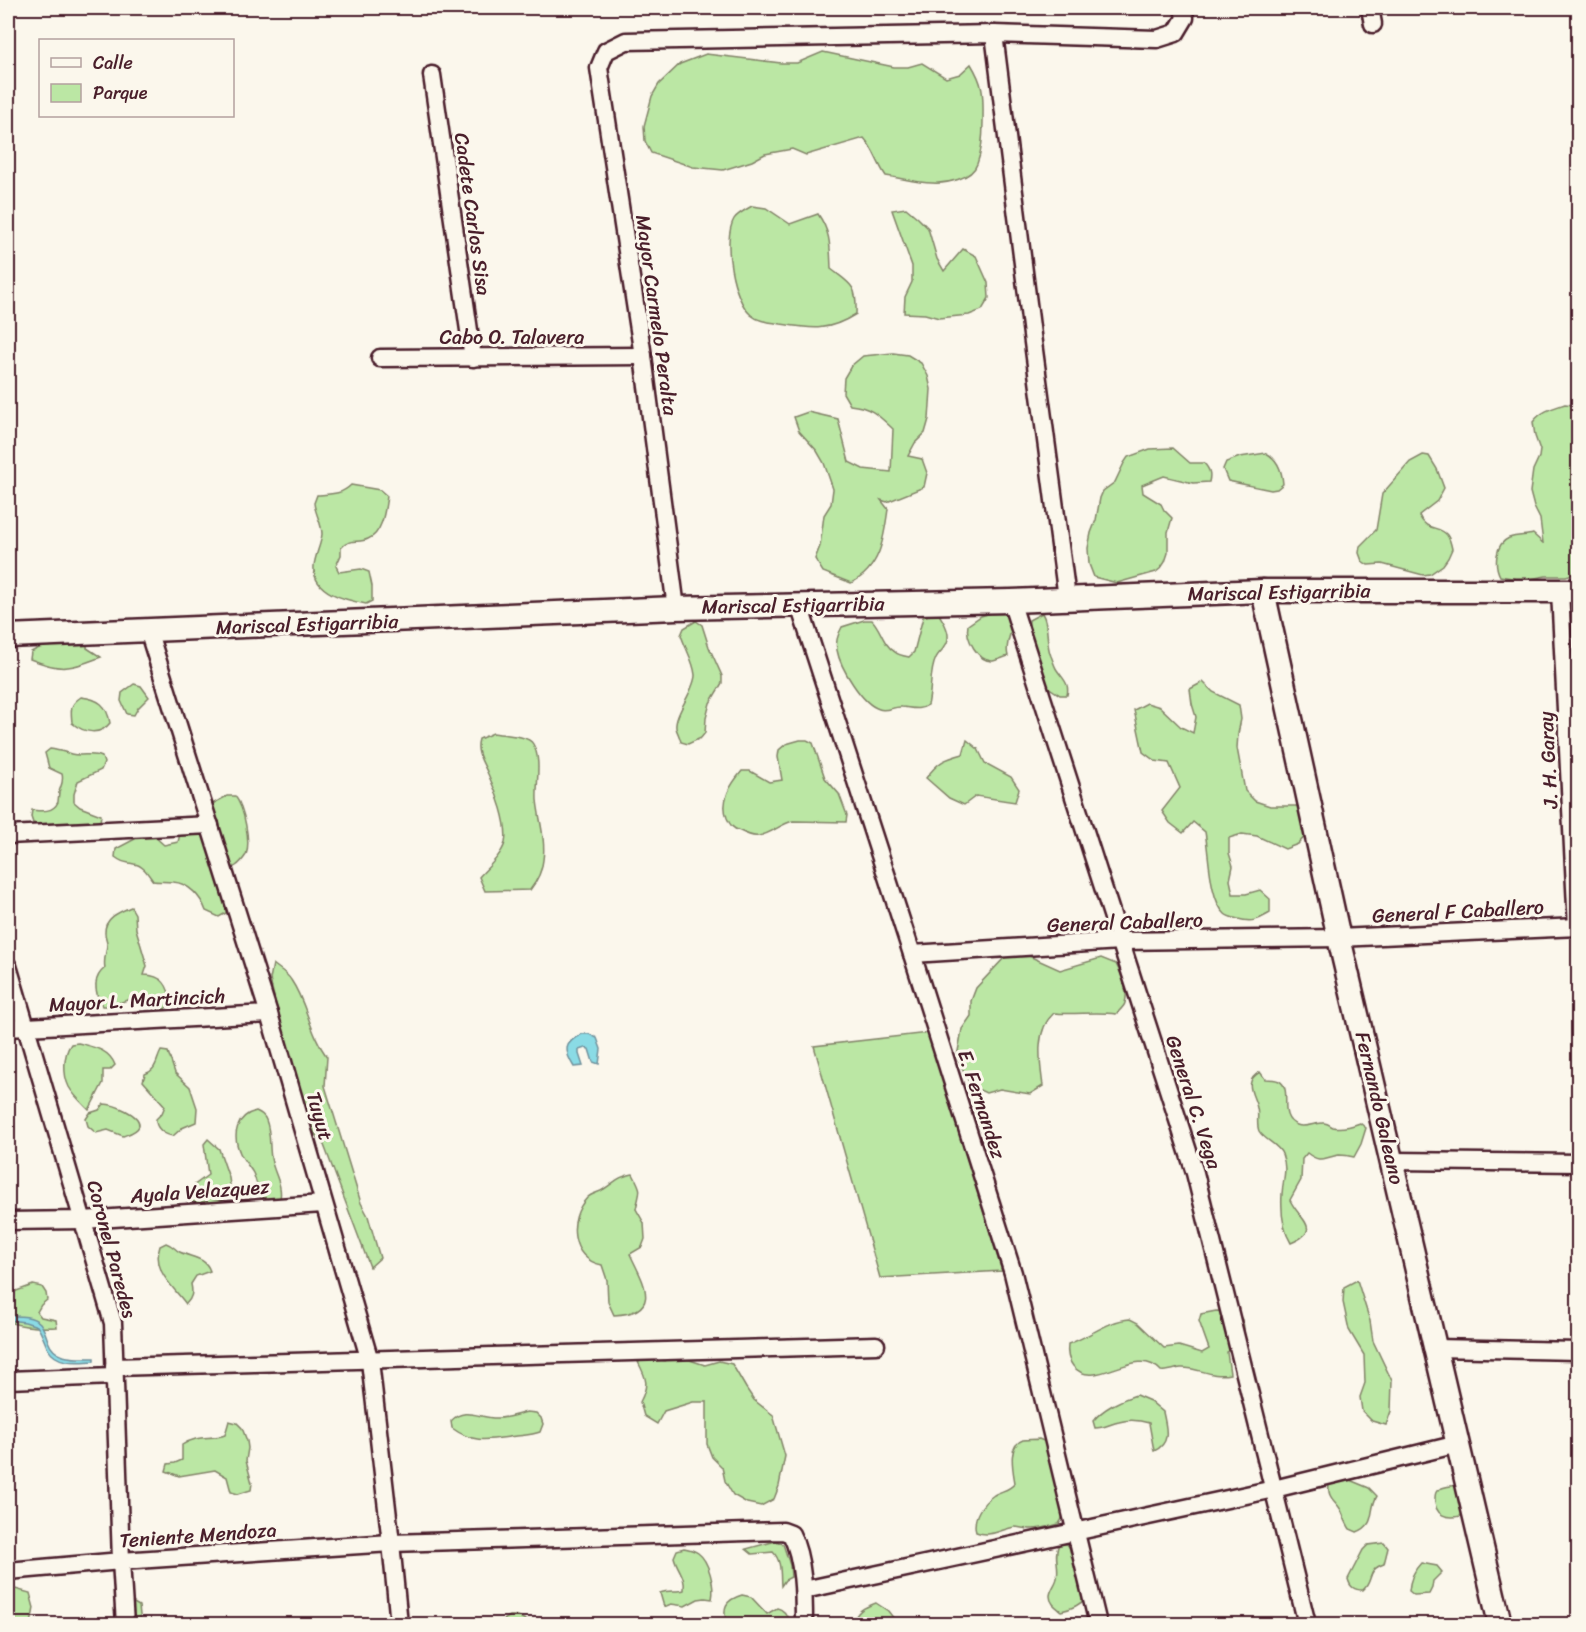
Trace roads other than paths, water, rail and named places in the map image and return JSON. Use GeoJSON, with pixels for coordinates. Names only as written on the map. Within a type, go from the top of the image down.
{"type":"FeatureCollection","features":[{"type":"Feature","properties":{"kind":"street"},"geometry":{"type":"LineString","coordinates":[[1067,598],[994,34],[1157,39],[1176,33],[1185,18],[1183,8]]}},
{"type":"Feature","properties":{"kind":"street"},"geometry":{"type":"LineString","coordinates":[[1370,8],[1373,24]]}},
{"type":"Feature","properties":{"kind":"street","name":"Mayor Carmelo Peralta"},"geometry":{"type":"LineString","coordinates":[[676,608],[643,356],[599,69],[606,51],[626,40],[994,34]]}},
{"type":"Feature","properties":{"kind":"street","name":"Cadete Carlos Sisa"},"geometry":{"type":"LineString","coordinates":[[432,75],[473,358]]}},
{"type":"Feature","properties":{"kind":"street","name":"Cabo O. Talavera"},"geometry":{"type":"LineString","coordinates":[[380,358],[643,356]]}},
{"type":"Feature","properties":{"kind":"street","name":"Mariscal Estigarribia"},"geometry":{"type":"LineString","coordinates":[[8,636],[799,604],[1011,601],[1263,591],[1569,591]]}},
{"type":"Feature","properties":{"kind":"street","name":"Fernando Galeano"},"geometry":{"type":"LineString","coordinates":[[1263,591],[1340,938],[1500,1624]]}},
{"type":"Feature","properties":{"kind":"street","name":"J. H. Garay"},"geometry":{"type":"LineString","coordinates":[[1569,591],[1578,927]]}},
{"type":"Feature","properties":{"kind":"street","name":"General C. Vega"},"geometry":{"type":"LineString","coordinates":[[1011,601],[1195,1173],[1307,1624]]}},
{"type":"Feature","properties":{"kind":"street","name":"E. Fernandez"},"geometry":{"type":"LineString","coordinates":[[799,604],[1013,1273],[1098,1624]]}},
{"type":"Feature","properties":{"kind":"street","name":"Tuyut"},"geometry":{"type":"LineString","coordinates":[[148,630],[269,1014],[370,1361],[399,1624]]}},
{"type":"Feature","properties":{"kind":"street"},"geometry":{"type":"LineString","coordinates":[[8,835],[210,825]]}},
{"type":"Feature","properties":{"kind":"street","name":"General F Caballero"},"geometry":{"type":"LineString","coordinates":[[1340,938],[1578,927]]}},
{"type":"Feature","properties":{"kind":"street","name":"General Caballero"},"geometry":{"type":"LineString","coordinates":[[912,954],[1120,941],[1340,938]]}},
{"type":"Feature","properties":{"kind":"street","name":"Coronel Paredes"},"geometry":{"type":"LineString","coordinates":[[8,966],[113,1323],[125,1624]]}},
{"type":"Feature","properties":{"kind":"street","name":"Mayor L. Martincich"},"geometry":{"type":"LineString","coordinates":[[8,1028],[269,1014]]}},
{"type":"Feature","properties":{"kind":"street"},"geometry":{"type":"LineString","coordinates":[[1393,1161],[1578,1162]]}},
{"type":"Feature","properties":{"kind":"street","name":"Ayala Velazquez"},"geometry":{"type":"LineString","coordinates":[[8,1221],[83,1220],[323,1204]]}},
{"type":"Feature","properties":{"kind":"street"},"geometry":{"type":"LineString","coordinates":[[8,1380],[114,1372],[370,1361],[876,1345]]}},
{"type":"Feature","properties":{"kind":"street"},"geometry":{"type":"LineString","coordinates":[[1435,1348],[1578,1351]]}},
{"type":"Feature","properties":{"kind":"street"},"geometry":{"type":"LineString","coordinates":[[804,1590],[1274,1489],[1458,1444]]}},
{"type":"Feature","properties":{"kind":"street","name":"Teniente Mendoza"},"geometry":{"type":"LineString","coordinates":[[8,1570],[391,1543],[783,1531],[791,1534],[795,1542],[804,1590],[804,1624]]}},
{"type":"Feature","properties":{"kind":"water"},"geometry":{"type":"Polygon","coordinates":[[[582,1034],[589,1034],[597,1038],[601,1049],[599,1064],[593,1062],[589,1049],[585,1048],[579,1050],[583,1066],[574,1067],[567,1048],[571,1041],[582,1034]]]}},
{"type":"Feature","properties":{"kind":"water"},"geometry":{"type":"Polygon","coordinates":[[[8,1316],[25,1316],[37,1320],[43,1327],[51,1347],[61,1355],[73,1358],[94,1358],[94,1361],[68,1361],[57,1358],[48,1349],[37,1326],[8,1320],[8,1316]]]}}]}
